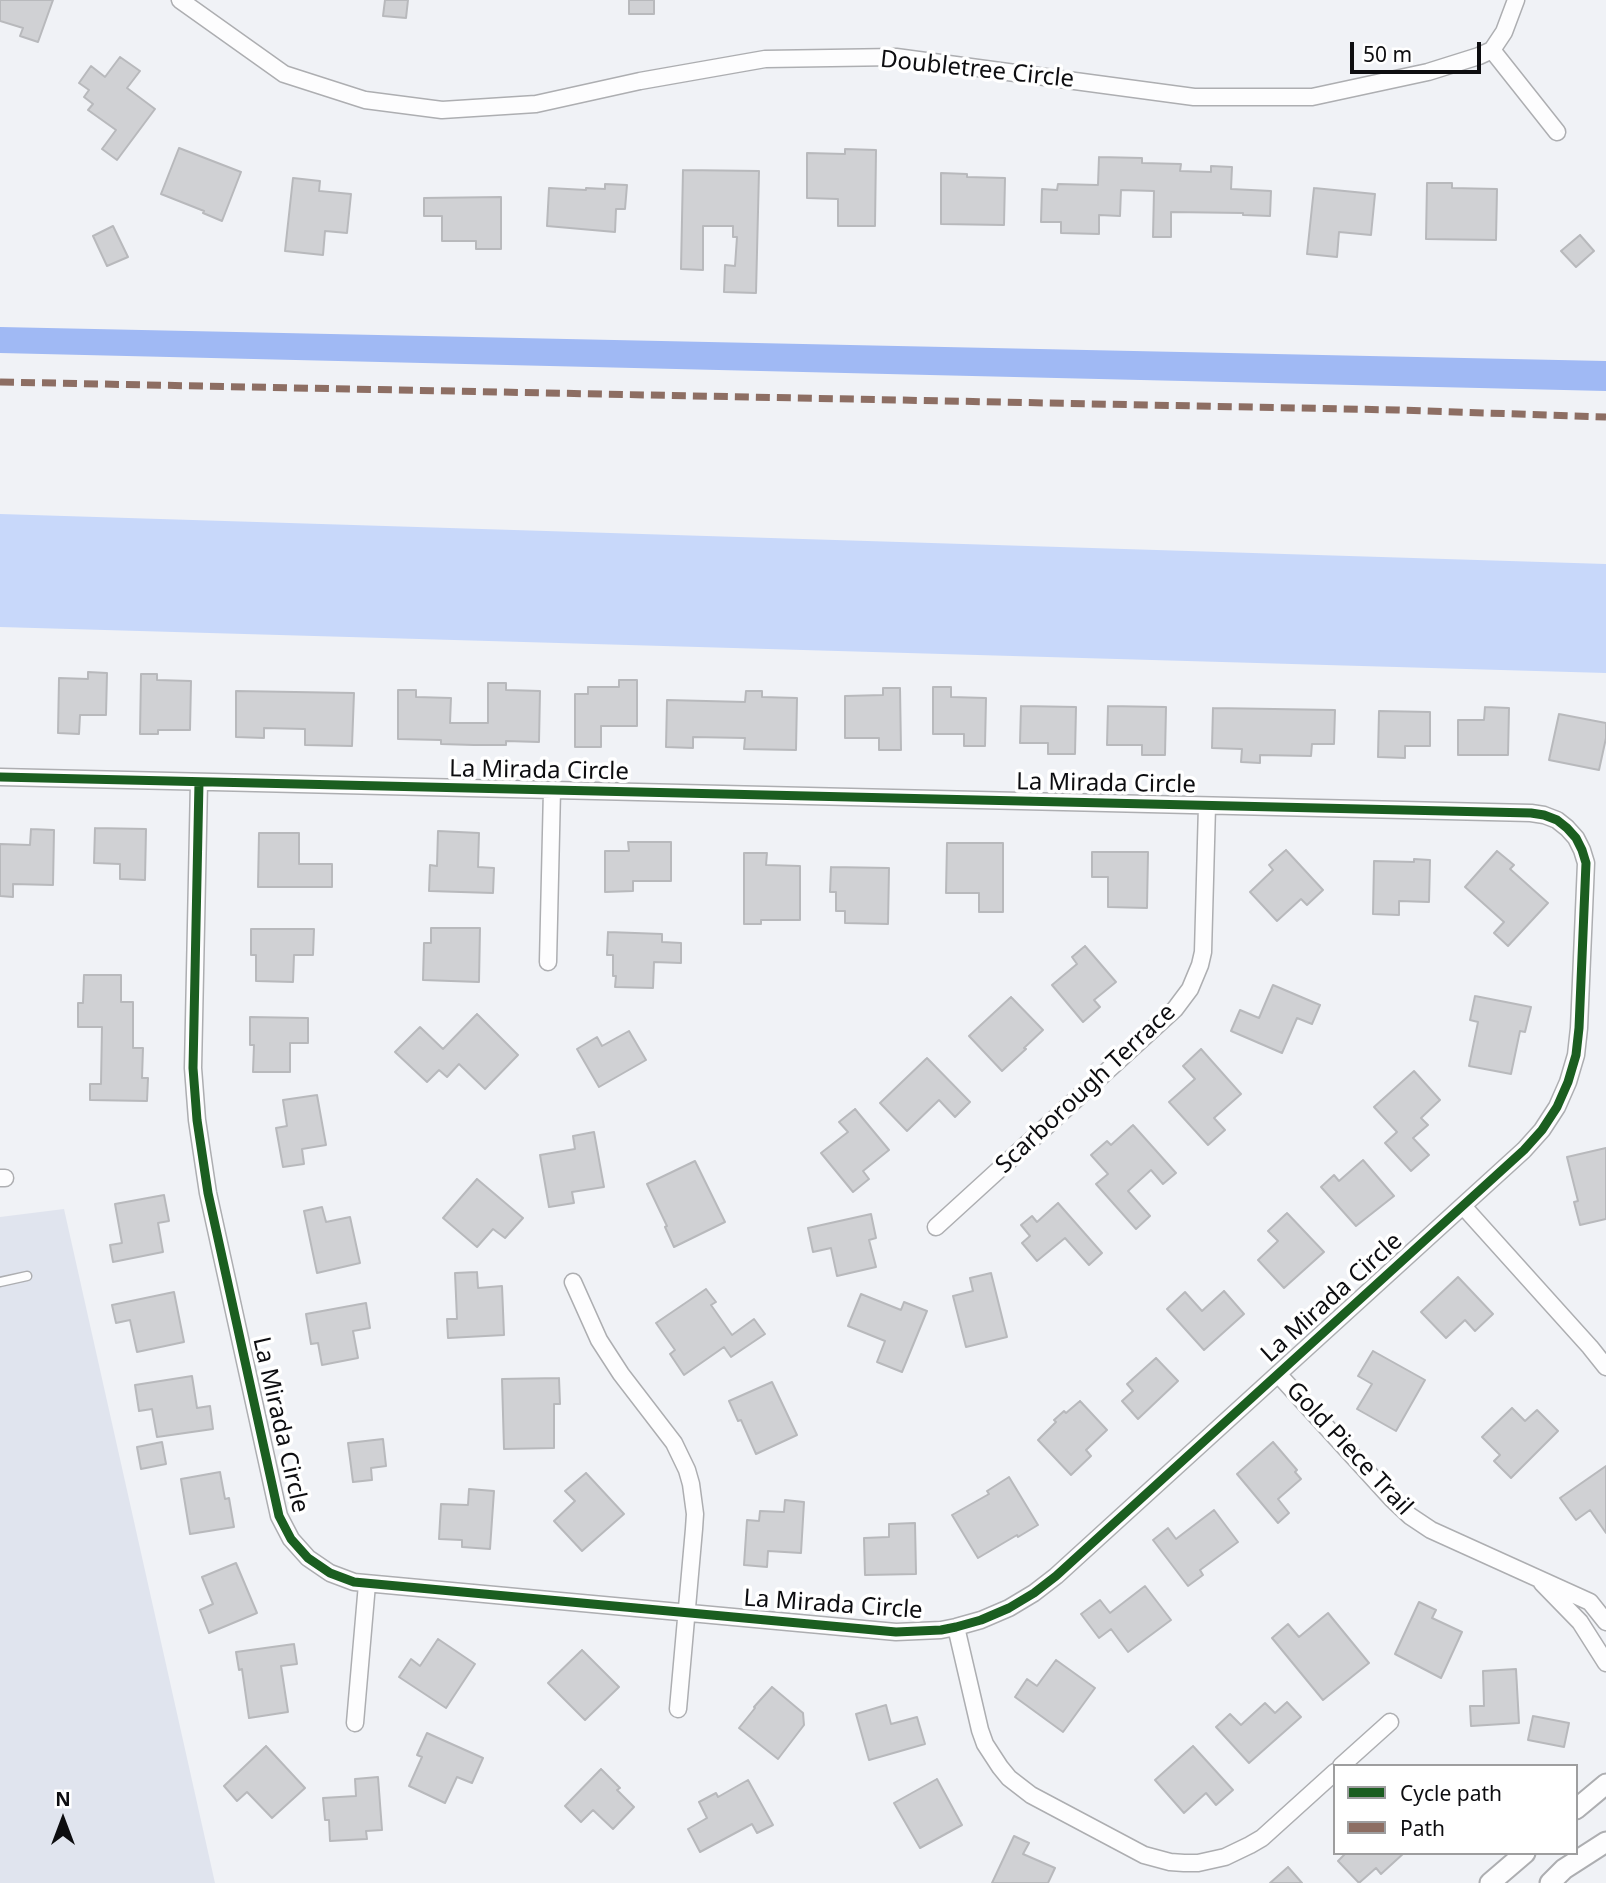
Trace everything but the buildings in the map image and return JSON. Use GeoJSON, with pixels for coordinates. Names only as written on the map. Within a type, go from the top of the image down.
{"type":"FeatureCollection","features":[{"type":"Feature","properties":{"kind":"street","name":"Doubletree Circle"},"geometry":{"type":"LineString","coordinates":[[180,0],[284,74],[365,100],[442,110],[536,104],[640,81],[765,59],[896,57],[1194,97],[1312,97],[1427,72],[1492,50]]}},
{"type":"Feature","properties":{"kind":"street"},"geometry":{"type":"LineString","coordinates":[[1516,0],[1504,32],[1492,50],[1557,132]]}},
{"type":"Feature","properties":{"kind":"street","name":"La Mirada Circle"},"geometry":{"type":"LineString","coordinates":[[0,777],[1531,813],[1557,820],[1567,828],[1576,838],[1586,863],[1576,1055],[1557,1107],[1542,1130],[1524,1150],[1076,1557],[1034,1593],[1009,1608],[956,1627],[896,1632],[368,1584],[342,1578],[318,1566],[299,1549],[279,1517],[208,1193],[197,1120],[193,1068],[199,782]]}},
{"type":"Feature","properties":{"kind":"street"},"geometry":{"type":"LineString","coordinates":[[548,962],[552,790]]}},
{"type":"Feature","properties":{"kind":"street","name":"Scarborough Terrace"},"geometry":{"type":"LineString","coordinates":[[936,1227],[1175,1009],[1190,989],[1203,952],[1207,806]]}},
{"type":"Feature","properties":{"kind":"street"},"geometry":{"type":"LineString","coordinates":[[1463,1206],[1606,1367]]}},
{"type":"Feature","properties":{"kind":"street"},"geometry":{"type":"LineString","coordinates":[[573,1282],[599,1340],[621,1374],[674,1443],[691,1485],[695,1514],[678,1709]]}},
{"type":"Feature","properties":{"kind":"street","name":"Gold Piece Trail"},"geometry":{"type":"LineString","coordinates":[[1278,1374],[1410,1517],[1431,1530],[1591,1602],[1606,1622]]}},
{"type":"Feature","properties":{"kind":"street","name":"Gold Piece Trail"},"geometry":{"type":"LineString","coordinates":[[1535,1576],[1580,1622],[1606,1663]]}},
{"type":"Feature","properties":{"kind":"street"},"geometry":{"type":"LineString","coordinates":[[355,1723],[368,1584]]}},
{"type":"Feature","properties":{"kind":"street"},"geometry":{"type":"LineString","coordinates":[[956,1627],[980,1730],[985,1744],[1009,1778],[1031,1795],[1144,1854],[1170,1862],[1198,1863],[1225,1857],[1251,1846],[1333,1774]]}},
{"type":"Feature","properties":{"kind":"street"},"geometry":{"type":"LineString","coordinates":[[1344,1764],[1390,1722]]}},
{"type":"Feature","properties":{"kind":"street"},"geometry":{"type":"LineString","coordinates":[[1578,1807],[1606,1784]]}},
{"type":"Feature","properties":{"kind":"street"},"geometry":{"type":"LineString","coordinates":[[1550,1883],[1564,1869],[1606,1842]]}},
{"type":"Feature","properties":{"kind":"street"},"geometry":{"type":"LineString","coordinates":[[1490,1883],[1523,1855]]}},
{"type":"Feature","properties":{"kind":"lane"},"geometry":{"type":"LineString","coordinates":[[0,1282],[27,1276]]}},
{"type":"Feature","properties":{"kind":"shaded area"},"geometry":{"type":"Polygon","coordinates":[[[0,514],[1606,564],[1606,673],[0,627],[0,514]]]}},
{"type":"Feature","properties":{"kind":"shaded area"},"geometry":{"type":"Polygon","coordinates":[[[64,1209],[215,1883],[0,1883],[0,1217],[64,1209]]]}},
{"type":"Feature","properties":{"kind":"water"},"geometry":{"type":"Polygon","coordinates":[[[0,327],[1606,361],[1606,391],[0,353],[0,327]]]}},
{"type":"Feature","properties":{"kind":"marked path"},"geometry":{"type":"LineString","coordinates":[[0,382],[1397,410],[1606,417]]}},
{"type":"Feature","properties":{"kind":"cycle path"},"geometry":{"type":"LineString","coordinates":[[0,777],[1544,815],[1557,820],[1576,838],[1586,863],[1576,1055],[1557,1107],[1542,1130],[1524,1150],[1056,1576],[1009,1608],[956,1627],[896,1632],[354,1582],[330,1573],[308,1558],[291,1539],[279,1516],[208,1193],[197,1120],[193,1068],[199,782]]}}]}
